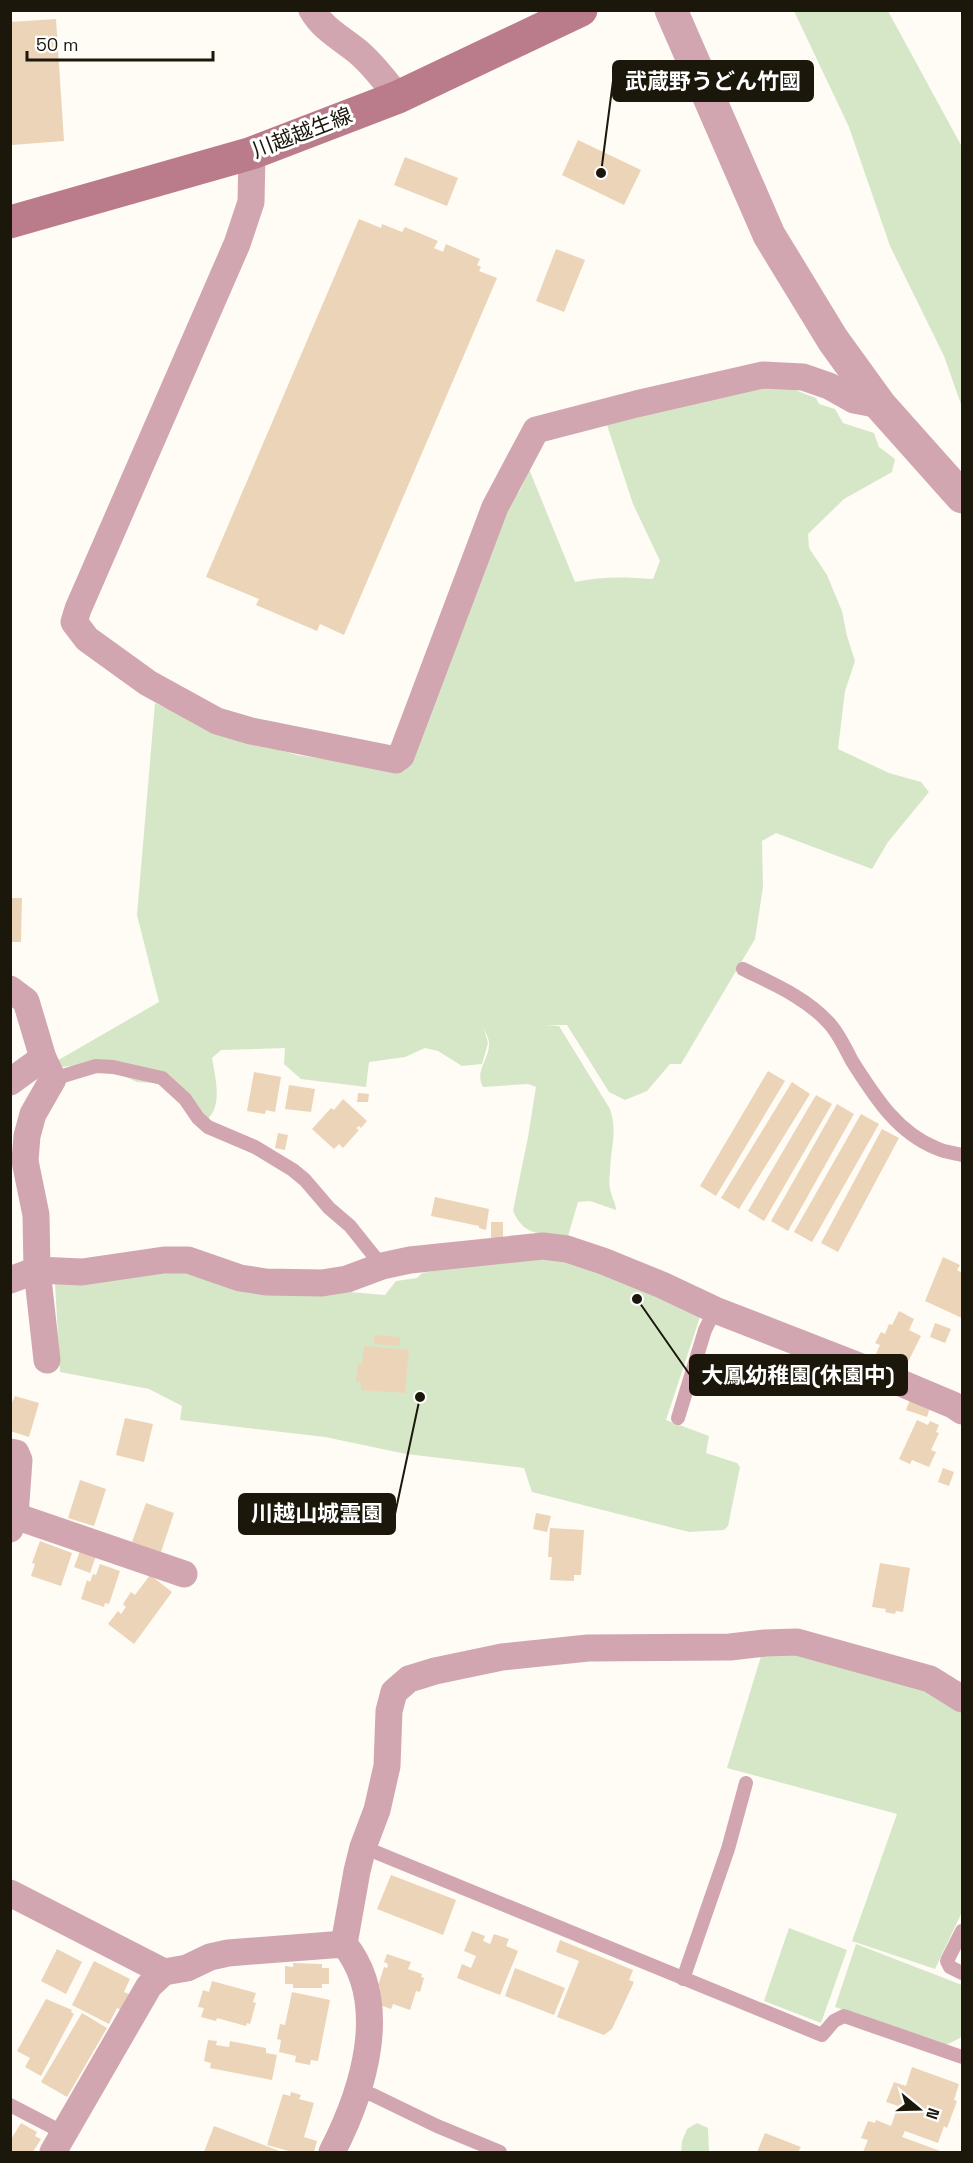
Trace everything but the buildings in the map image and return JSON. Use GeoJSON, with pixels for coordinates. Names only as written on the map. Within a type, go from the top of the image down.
{"type":"FeatureCollection","features":[{"type":"Feature","properties":{"kind":"main road","name":"川越越生線"},"geometry":{"type":"LineString","coordinates":[[10,222],[252,153],[398,97],[581,10]]}},
{"type":"Feature","properties":{"kind":"street"},"geometry":{"type":"LineString","coordinates":[[312,10],[328,30],[357,51],[374,67],[398,97]]}},
{"type":"Feature","properties":{"kind":"street"},"geometry":{"type":"LineString","coordinates":[[671,10],[769,235],[833,340],[880,405],[963,497]]}},
{"type":"Feature","properties":{"kind":"street"},"geometry":{"type":"LineString","coordinates":[[252,153],[251,202],[237,244],[74,622],[87,639],[148,683],[217,721],[251,731],[396,760],[401,756],[453,612],[495,507],[536,430],[763,375],[803,377],[829,386],[854,400],[880,405]]}},
{"type":"Feature","properties":{"kind":"street"},"geometry":{"type":"LineString","coordinates":[[10,989],[26,1001],[48,1068],[27,1137],[25,1161],[36,1215],[37,1270],[47,1360]]}},
{"type":"Feature","properties":{"kind":"street"},"geometry":{"type":"LineString","coordinates":[[10,1082],[48,1068]]}},
{"type":"Feature","properties":{"kind":"street"},"geometry":{"type":"LineString","coordinates":[[10,1280],[37,1270],[82,1272],[164,1260],[188,1260],[240,1278],[266,1282],[322,1283],[347,1280],[382,1266],[410,1260],[543,1246],[567,1249],[623,1269],[715,1311],[877,1372],[963,1411]]}},
{"type":"Feature","properties":{"kind":"street"},"geometry":{"type":"LineString","coordinates":[[10,1452],[16,1453],[19,1460],[13,1522],[184,1574]]}},
{"type":"Feature","properties":{"kind":"street"},"geometry":{"type":"LineString","coordinates":[[332,2152],[359,2091],[370,2021],[368,2000],[360,1972],[352,1954],[344,1944],[363,1846],[377,1810],[387,1766],[389,1710],[394,1692],[409,1678],[502,1657],[588,1647],[730,1647],[797,1642],[930,1680],[963,1699]]}},
{"type":"Feature","properties":{"kind":"street"},"geometry":{"type":"LineString","coordinates":[[10,1893],[164,1972]]}},
{"type":"Feature","properties":{"kind":"street"},"geometry":{"type":"LineString","coordinates":[[58,2143],[149,1986],[164,1972],[187,1968],[210,1957],[228,1953],[344,1944]]}},
{"type":"Feature","properties":{"kind":"lane"},"geometry":{"type":"LineString","coordinates":[[743,969],[786,991],[830,1024],[876,1097],[896,1122],[937,1149],[963,1155]]}},
{"type":"Feature","properties":{"kind":"lane"},"geometry":{"type":"LineString","coordinates":[[48,1068],[113,1066],[162,1078],[185,1099],[198,1118],[208,1127],[255,1147],[305,1179],[329,1208],[350,1226],[382,1266]]}},
{"type":"Feature","properties":{"kind":"lane"},"geometry":{"type":"LineString","coordinates":[[678,1418],[705,1330],[715,1311]]}},
{"type":"Feature","properties":{"kind":"lane"},"geometry":{"type":"LineString","coordinates":[[683,1979],[728,1849],[746,1783]]}},
{"type":"Feature","properties":{"kind":"lane"},"geometry":{"type":"LineString","coordinates":[[363,1846],[822,2035],[834,2021],[844,2016],[961,2055]]}},
{"type":"Feature","properties":{"kind":"lane"},"geometry":{"type":"LineString","coordinates":[[963,1931],[947,1961],[950,1967],[963,1973]]}},
{"type":"Feature","properties":{"kind":"lane"},"geometry":{"type":"LineString","coordinates":[[359,2091],[500,2152]]}},
{"type":"Feature","properties":{"kind":"lane"},"geometry":{"type":"LineString","coordinates":[[10,2105],[58,2143]]}},
{"type":"Feature","properties":{"kind":"green space"},"geometry":{"type":"Polygon","coordinates":[[[794,11],[888,11],[962,147],[962,407],[944,356],[890,246],[849,127],[794,11]]]}},
{"type":"Feature","properties":{"kind":"green space"},"geometry":{"type":"Polygon","coordinates":[[[762,386],[795,390],[816,398],[819,404],[835,409],[843,423],[874,433],[879,447],[895,459],[892,472],[844,499],[808,534],[809,548],[827,575],[842,611],[855,661],[845,691],[838,749],[889,773],[921,782],[929,792],[888,842],[872,869],[776,833],[762,841],[763,887],[755,939],[681,1064],[670,1064],[647,1091],[625,1100],[609,1092],[567,1025],[546,1025],[559,1026],[610,1109],[614,1133],[609,1183],[616,1210],[590,1201],[578,1202],[568,1236],[535,1232],[523,1226],[518,1220],[513,1211],[536,1087],[528,1084],[483,1087],[480,1075],[489,1049],[488,1038],[484,1029],[488,1043],[482,1064],[462,1066],[438,1051],[425,1048],[405,1057],[369,1062],[366,1087],[301,1079],[284,1064],[285,1048],[221,1050],[212,1058],[217,1092],[215,1108],[205,1121],[182,1093],[157,1083],[137,1082],[117,1073],[79,1065],[63,1067],[55,1062],[159,1002],[137,915],[155,703],[218,732],[297,755],[405,771],[468,599],[503,512],[520,490],[529,469],[575,582],[614,578],[653,579],[660,561],[633,504],[606,422],[762,386]]]}},
{"type":"Feature","properties":{"kind":"green space"},"geometry":{"type":"Polygon","coordinates":[[[517,1257],[566,1259],[702,1311],[666,1420],[709,1436],[706,1453],[737,1463],[740,1467],[728,1526],[724,1530],[689,1532],[532,1492],[524,1468],[406,1454],[325,1437],[180,1420],[182,1406],[149,1389],[60,1372],[55,1283],[169,1267],[338,1291],[385,1295],[396,1281],[417,1278],[422,1273],[517,1257]]]}},
{"type":"Feature","properties":{"kind":"green space"},"geometry":{"type":"Polygon","coordinates":[[[800,1652],[931,1691],[962,1709],[962,1912],[935,1969],[852,1941],[897,1814],[727,1768],[762,1653],[800,1652]]]}},
{"type":"Feature","properties":{"kind":"green space"},"geometry":{"type":"Polygon","coordinates":[[[789,1928],[847,1950],[821,2023],[764,2001],[789,1928]]]}},
{"type":"Feature","properties":{"kind":"green space"},"geometry":{"type":"Polygon","coordinates":[[[856,1944],[962,1985],[962,2035],[960,2038],[946,2045],[835,2007],[856,1944]]]}},
{"type":"Feature","properties":{"kind":"green space"},"geometry":{"type":"Polygon","coordinates":[[[697,2123],[708,2128],[709,2152],[681,2152],[682,2141],[687,2129],[697,2123]]]}},
{"type":"Feature","properties":{"kind":"place","name":"武蔵野うどん竹國"},"geometry":{"type":"Point","coordinates":[601,173]}},
{"type":"Feature","properties":{"kind":"place","name":"大鳳幼稚園(休園中)"},"geometry":{"type":"Point","coordinates":[637,1299]}},
{"type":"Feature","properties":{"kind":"place","name":"川越山城霊園"},"geometry":{"type":"Point","coordinates":[420,1397]}}]}
